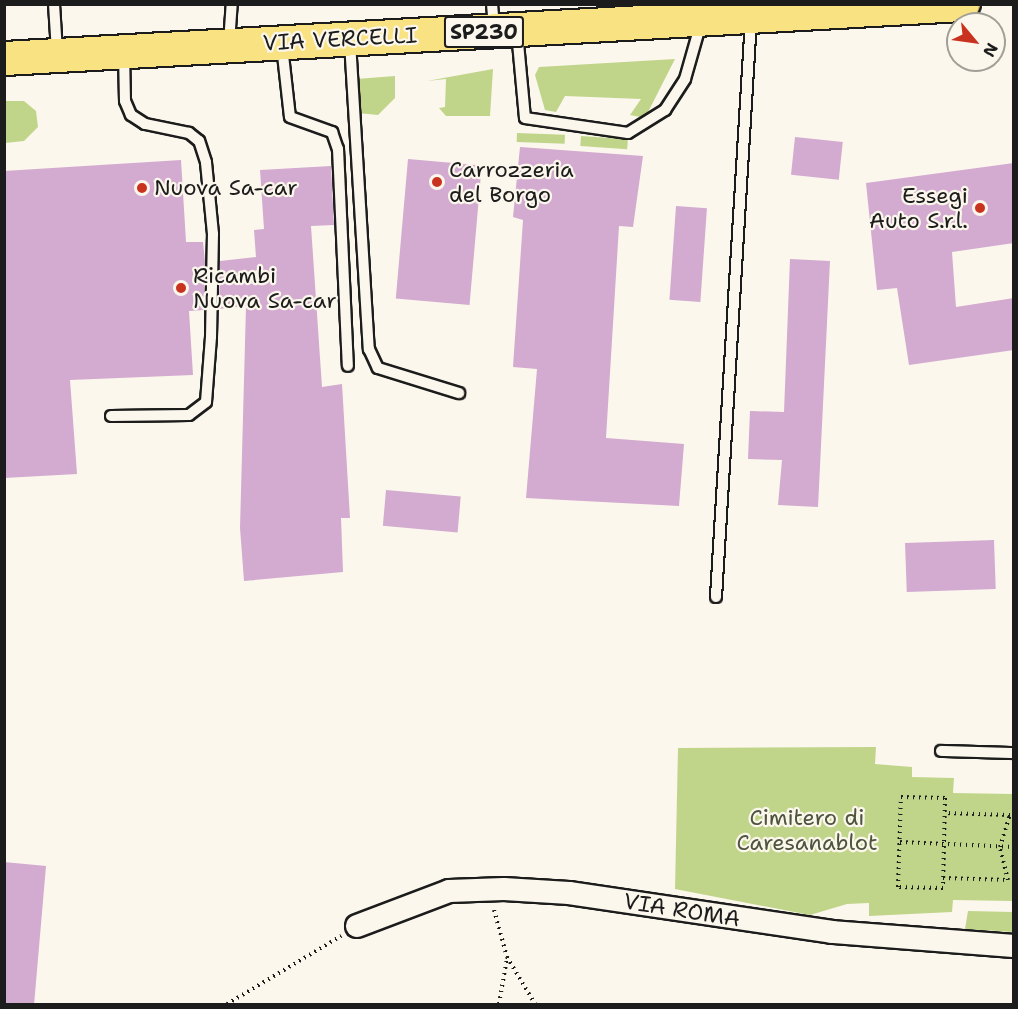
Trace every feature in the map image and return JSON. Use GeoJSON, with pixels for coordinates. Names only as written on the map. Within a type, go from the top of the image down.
{"type":"FeatureCollection","features":[{"type":"Feature","properties":{"kind":"main road","name":"VIA VERCELLI"},"geometry":{"type":"LineString","coordinates":[[4,58],[350,39],[501,22],[628,14],[702,20],[816,9],[962,4]]}},
{"type":"Feature","properties":{"kind":"street","name":"VIA ROMA"},"geometry":{"type":"LineString","coordinates":[[357,926],[449,891],[487,889],[569,893],[832,933],[1014,946]]}},
{"type":"Feature","properties":{"kind":"lane"},"geometry":{"type":"LineString","coordinates":[[54,4],[57,56]]}},
{"type":"Feature","properties":{"kind":"lane"},"geometry":{"type":"LineString","coordinates":[[228,45],[232,4]]}},
{"type":"Feature","properties":{"kind":"lane"},"geometry":{"type":"LineString","coordinates":[[716,597],[751,17]]}},
{"type":"Feature","properties":{"kind":"lane"},"geometry":{"type":"LineString","coordinates":[[501,22],[525,118],[628,133],[665,110],[685,79],[702,20]]}},
{"type":"Feature","properties":{"kind":"lane"},"geometry":{"type":"LineString","coordinates":[[350,39],[369,349],[378,368],[459,393]]}},
{"type":"Feature","properties":{"kind":"lane"},"geometry":{"type":"LineString","coordinates":[[282,43],[290,117],[333,132],[338,149],[348,366]]}},
{"type":"Feature","properties":{"kind":"lane"},"geometry":{"type":"LineString","coordinates":[[111,416],[189,416],[206,402],[211,337],[213,234],[206,162],[199,141],[189,133],[145,124],[131,115],[124,101],[124,52]]}},
{"type":"Feature","properties":{"kind":"lane"},"geometry":{"type":"LineString","coordinates":[[941,751],[1014,753]]}},
{"type":"Feature","properties":{"kind":"path"},"geometry":{"type":"LineString","coordinates":[[901,797],[945,798],[945,813],[943,888],[898,887],[901,797]]}},
{"type":"Feature","properties":{"kind":"path"},"geometry":{"type":"LineString","coordinates":[[943,878],[1008,880],[1000,847],[1010,815],[945,813]]}},
{"type":"Feature","properties":{"kind":"path"},"geometry":{"type":"LineString","coordinates":[[900,842],[1014,847]]}},
{"type":"Feature","properties":{"kind":"path"},"geometry":{"type":"LineString","coordinates":[[487,889],[507,957],[535,1005]]}},
{"type":"Feature","properties":{"kind":"path"},"geometry":{"type":"LineString","coordinates":[[227,1005],[357,926]]}},
{"type":"Feature","properties":{"kind":"path"},"geometry":{"type":"LineString","coordinates":[[499,1005],[507,957]]}},
{"type":"Feature","properties":{"kind":"green space"},"geometry":{"type":"Polygon","coordinates":[[[675,59],[645,118],[630,115],[641,99],[565,96],[556,112],[545,110],[535,75],[539,67],[675,59]]]}},
{"type":"Feature","properties":{"kind":"green space"},"geometry":{"type":"Polygon","coordinates":[[[493,69],[490,116],[446,116],[439,108],[445,107],[446,79],[427,81],[493,69]]]}},
{"type":"Feature","properties":{"kind":"green space"},"geometry":{"type":"Polygon","coordinates":[[[395,76],[395,98],[378,115],[358,113],[356,79],[395,76]]]}},
{"type":"Feature","properties":{"kind":"green space"},"geometry":{"type":"Polygon","coordinates":[[[5,101],[24,101],[36,111],[38,127],[24,141],[5,143],[5,101]]]}},
{"type":"Feature","properties":{"kind":"green space"},"geometry":{"type":"Polygon","coordinates":[[[517,133],[565,135],[565,144],[517,142],[517,133]]]}},
{"type":"Feature","properties":{"kind":"green space"},"geometry":{"type":"Polygon","coordinates":[[[581,136],[628,139],[627,149],[580,146],[581,136]]]}},
{"type":"Feature","properties":{"kind":"green space","name":"Cimitero di Caresanablot"},"geometry":{"type":"Polygon","coordinates":[[[876,747],[875,764],[912,767],[912,777],[954,778],[953,793],[1013,794],[1013,901],[953,900],[952,912],[869,916],[869,903],[847,904],[810,915],[675,889],[678,748],[876,747]]]}},
{"type":"Feature","properties":{"kind":"green space"},"geometry":{"type":"Polygon","coordinates":[[[968,911],[1013,912],[1013,932],[965,929],[968,911]]]}},
{"type":"Feature","properties":{"kind":"building"},"geometry":{"type":"Polygon","coordinates":[[[795,137],[843,142],[839,180],[791,175],[795,137]]]}},
{"type":"Feature","properties":{"kind":"building"},"geometry":{"type":"Polygon","coordinates":[[[520,147],[643,156],[633,227],[619,226],[606,438],[684,444],[679,506],[526,498],[537,369],[513,367],[523,220],[513,217],[520,147]]]}},
{"type":"Feature","properties":{"kind":"building"},"geometry":{"type":"Polygon","coordinates":[[[408,159],[482,165],[470,305],[396,298],[408,159]]]}},
{"type":"Feature","properties":{"kind":"building"},"geometry":{"type":"Polygon","coordinates":[[[181,160],[186,242],[203,242],[205,262],[204,310],[189,311],[193,375],[70,380],[77,474],[4,478],[4,171],[181,160]]]}},
{"type":"Feature","properties":{"kind":"building"},"geometry":{"type":"Polygon","coordinates":[[[1014,163],[1014,243],[952,252],[956,307],[1014,298],[1014,350],[909,365],[897,288],[877,290],[866,183],[1014,163]]]}},
{"type":"Feature","properties":{"kind":"building"},"geometry":{"type":"Polygon","coordinates":[[[331,166],[334,225],[311,226],[322,387],[342,384],[350,518],[341,518],[343,572],[244,581],[240,528],[246,306],[219,309],[220,261],[256,257],[254,230],[264,229],[260,170],[331,166]]]}},
{"type":"Feature","properties":{"kind":"building"},"geometry":{"type":"Polygon","coordinates":[[[676,206],[707,208],[700,302],[669,300],[676,206]]]}},
{"type":"Feature","properties":{"kind":"building"},"geometry":{"type":"Polygon","coordinates":[[[790,259],[830,261],[818,507],[778,505],[782,460],[748,459],[750,411],[784,412],[790,259]]]}},
{"type":"Feature","properties":{"kind":"building"},"geometry":{"type":"Polygon","coordinates":[[[386,490],[461,497],[458,532],[383,526],[386,490]]]}},
{"type":"Feature","properties":{"kind":"building"},"geometry":{"type":"Polygon","coordinates":[[[994,540],[996,589],[907,592],[905,543],[994,540]]]}},
{"type":"Feature","properties":{"kind":"building"},"geometry":{"type":"Polygon","coordinates":[[[4,862],[46,866],[34,1005],[4,1005],[4,862]]]}},
{"type":"Feature","properties":{"kind":"place","name":"Carrozzeria del Borgo"},"geometry":{"type":"Point","coordinates":[437,182]}},
{"type":"Feature","properties":{"kind":"place","name":"Nuova Sa-car"},"geometry":{"type":"Point","coordinates":[142,188]}},
{"type":"Feature","properties":{"kind":"place","name":"Essegi Auto S.r.l."},"geometry":{"type":"Point","coordinates":[980,208]}},
{"type":"Feature","properties":{"kind":"place","name":"Ricambi Nuova Sa-car"},"geometry":{"type":"Point","coordinates":[181,288]}}]}
